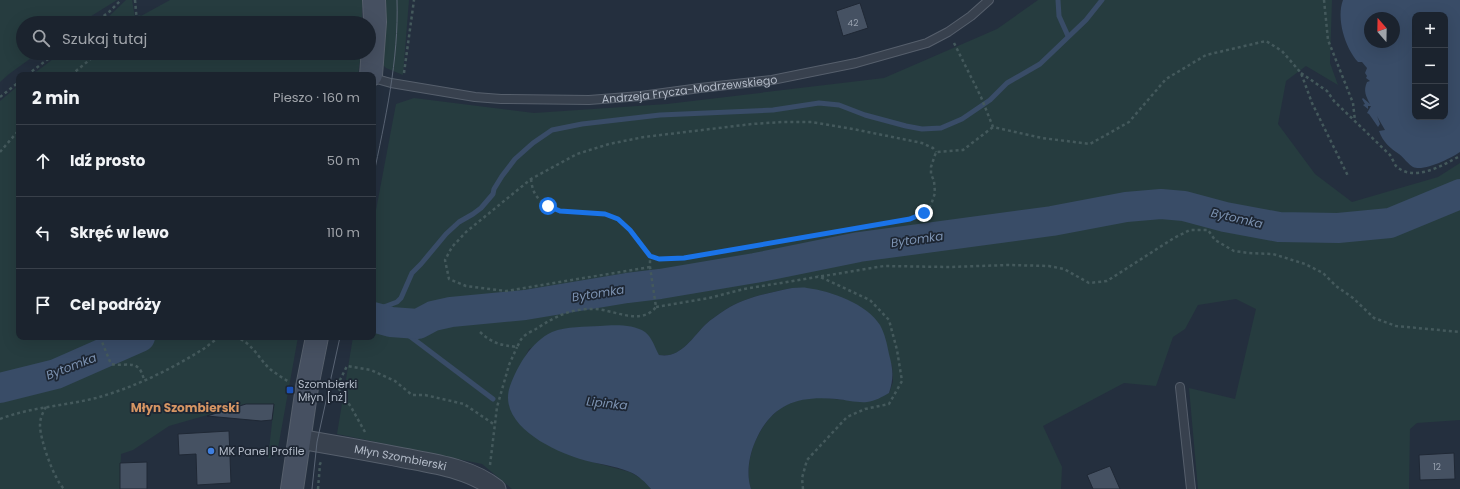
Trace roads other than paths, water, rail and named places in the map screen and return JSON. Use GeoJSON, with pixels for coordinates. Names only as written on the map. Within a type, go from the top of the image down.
{"type":"FeatureCollection","features":[{"type":"Feature","properties":{"kind":"main road"},"geometry":{"type":"LineString","coordinates":[[374,0],[375,16]]}},
{"type":"Feature","properties":{"kind":"main road"},"geometry":{"type":"LineString","coordinates":[[371,72],[372,60]]}},
{"type":"Feature","properties":{"kind":"main road"},"geometry":{"type":"LineString","coordinates":[[292,489],[307,386],[316,340]]}},
{"type":"Feature","properties":{"kind":"street","name":"Młyn Szombierski"},"geometry":{"type":"LineString","coordinates":[[299,439],[446,466],[491,485]]}},
{"type":"Feature","properties":{"kind":"lane","name":"Andrzeja Frycza-Modrzewskiego"},"geometry":{"type":"LineString","coordinates":[[376,79],[475,97],[501,100],[589,100],[641,96],[772,80],[856,63],[927,43],[948,32],[971,16],[989,0]]}},
{"type":"Feature","properties":{"kind":"lane"},"geometry":{"type":"LineString","coordinates":[[1180,387],[1191,489]]}},
{"type":"Feature","properties":{"kind":"water"},"geometry":{"type":"Polygon","coordinates":[[[1343,0],[1460,0],[1460,152],[1437,164],[1424,168],[1418,168],[1411,166],[1385,142],[1379,131],[1385,130],[1377,116],[1380,124],[1378,127],[1367,113],[1371,106],[1368,106],[1368,109],[1363,105],[1365,104],[1362,99],[1363,98],[1370,104],[1365,91],[1367,82],[1370,81],[1366,78],[1367,76],[1365,73],[1367,68],[1362,62],[1358,62],[1349,49],[1341,24],[1343,0]]]}},
{"type":"Feature","properties":{"kind":"water"},"geometry":{"type":"Polygon","coordinates":[[[792,288],[805,288],[837,295],[858,305],[874,318],[880,325],[886,339],[892,369],[892,383],[889,393],[878,399],[867,402],[823,398],[810,399],[787,405],[778,411],[769,419],[762,429],[753,447],[748,471],[751,489],[651,489],[642,479],[630,472],[568,455],[542,442],[529,433],[511,412],[508,400],[510,386],[521,362],[544,336],[552,332],[576,327],[611,325],[629,326],[645,332],[659,355],[673,354],[685,346],[707,323],[725,310],[757,296],[792,288]]]}},
{"type":"Feature","properties":{"kind":"waterway"},"geometry":{"type":"LineString","coordinates":[[1058,0],[1059,16],[1068,36]]}},
{"type":"Feature","properties":{"kind":"waterway"},"geometry":{"type":"LineString","coordinates":[[376,310],[397,302],[401,298],[412,273],[446,234],[459,222],[481,208],[493,194],[494,189],[502,176],[515,159],[533,143],[552,130],[582,124],[660,115],[773,110],[819,103],[839,105],[865,115],[906,126],[922,129],[941,128],[962,119],[990,100],[1007,83],[1040,64],[1086,20],[1102,0]]}},
{"type":"Feature","properties":{"kind":"waterway","name":"Bytomka"},"geometry":{"type":"LineString","coordinates":[[376,318],[391,322],[418,324],[433,316],[451,312],[525,305],[755,268],[859,247],[1052,221],[1126,207],[1161,204],[1184,206],[1225,217],[1279,227],[1338,228],[1390,223],[1460,194]]}},
{"type":"Feature","properties":{"kind":"waterway","name":"Lipinka"},"geometry":{"type":"LineString","coordinates":[[391,322],[493,399]]}},
{"type":"Feature","properties":{"kind":"waterway","name":"Bytomka"},"geometry":{"type":"LineString","coordinates":[[0,388],[56,374],[133,340]]}},
{"type":"Feature","properties":{"kind":"tram line"},"geometry":{"type":"LineString","coordinates":[[376,163],[390,90],[396,45],[397,0]]}},
{"type":"Feature","properties":{"kind":"tram line"},"geometry":{"type":"LineString","coordinates":[[312,489],[317,442],[339,340]]}},
{"type":"Feature","properties":{"kind":"place","name":"Szombierki Młyn [nż]"},"geometry":{"type":"Point","coordinates":[290,390]}},
{"type":"Feature","properties":{"kind":"place","name":"MK Panel Profile"},"geometry":{"type":"Point","coordinates":[211,451]}},
{"type":"Feature","properties":{"kind":"district","name":"Młyn Szombierski"},"geometry":{"type":"Point","coordinates":[185,407]}}]}
